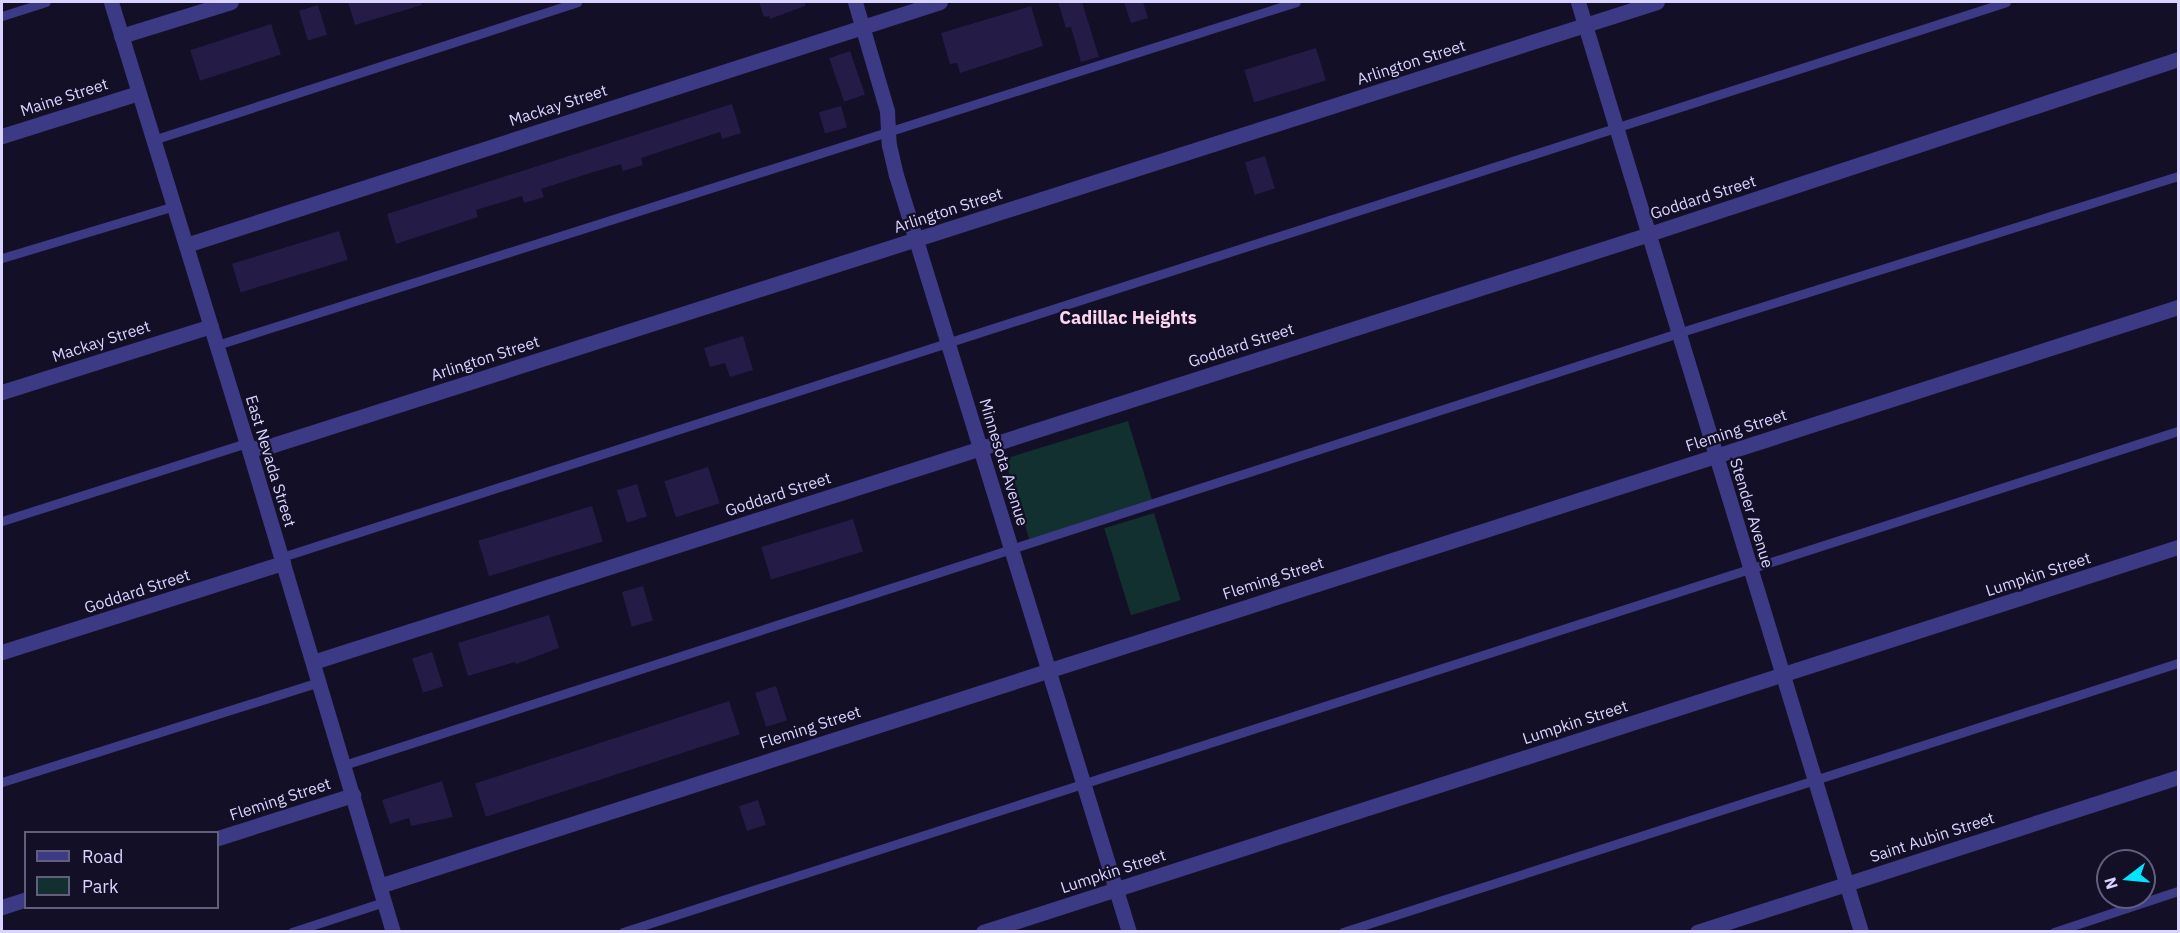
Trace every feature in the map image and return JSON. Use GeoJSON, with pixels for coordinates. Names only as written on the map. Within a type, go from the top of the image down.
{"type":"FeatureCollection","features":[{"type":"Feature","properties":{"kind":"street","name":"East Nevada Street"},"geometry":{"type":"LineString","coordinates":[[111,2],[248,446],[393,932]]}},
{"type":"Feature","properties":{"kind":"street"},"geometry":{"type":"LineString","coordinates":[[122,36],[231,2]]}},
{"type":"Feature","properties":{"kind":"street","name":"Minnesota Avenue"},"geometry":{"type":"LineString","coordinates":[[855,2],[887,111],[889,145],[896,176],[1129,932]]}},
{"type":"Feature","properties":{"kind":"street","name":"Mackay Street"},"geometry":{"type":"LineString","coordinates":[[186,244],[940,2]]}},
{"type":"Feature","properties":{"kind":"street","name":"Stender Avenue"},"geometry":{"type":"LineString","coordinates":[[1578,2],[1862,932]]}},
{"type":"Feature","properties":{"kind":"street","name":"Arlington Street"},"geometry":{"type":"LineString","coordinates":[[248,446],[273,445],[1657,2]]}},
{"type":"Feature","properties":{"kind":"street","name":"Goddard Street"},"geometry":{"type":"LineString","coordinates":[[313,662],[1649,234],[2178,59]]}},
{"type":"Feature","properties":{"kind":"street","name":"Maine Street"},"geometry":{"type":"LineString","coordinates":[[2,136],[138,93]]}},
{"type":"Feature","properties":{"kind":"street","name":"Fleming Street"},"geometry":{"type":"LineString","coordinates":[[379,886],[2178,307]]}},
{"type":"Feature","properties":{"kind":"street","name":"Mackay Street"},"geometry":{"type":"LineString","coordinates":[[2,392],[211,326]]}},
{"type":"Feature","properties":{"kind":"street","name":"Lumpkin Street"},"geometry":{"type":"LineString","coordinates":[[983,932],[2178,548]]}},
{"type":"Feature","properties":{"kind":"street","name":"Goddard Street"},"geometry":{"type":"LineString","coordinates":[[2,652],[282,560]]}},
{"type":"Feature","properties":{"kind":"street","name":"Saint Aubin Street"},"geometry":{"type":"LineString","coordinates":[[1697,932],[2178,777]]}},
{"type":"Feature","properties":{"kind":"street","name":"Fleming Street"},"geometry":{"type":"LineString","coordinates":[[219,838],[353,795]]}},
{"type":"Feature","properties":{"kind":"street"},"geometry":{"type":"LineString","coordinates":[[2,906],[24,900]]}},
{"type":"Feature","properties":{"kind":"lane"},"geometry":{"type":"LineString","coordinates":[[2,16],[46,2]]}},
{"type":"Feature","properties":{"kind":"lane"},"geometry":{"type":"LineString","coordinates":[[153,140],[577,2]]}},
{"type":"Feature","properties":{"kind":"lane"},"geometry":{"type":"LineString","coordinates":[[217,345],[1296,2]]}},
{"type":"Feature","properties":{"kind":"lane"},"geometry":{"type":"LineString","coordinates":[[282,560],[948,340],[2006,2]]}},
{"type":"Feature","properties":{"kind":"lane"},"geometry":{"type":"LineString","coordinates":[[344,765],[1012,551],[1678,333],[2178,176]]}},
{"type":"Feature","properties":{"kind":"lane"},"geometry":{"type":"LineString","coordinates":[[2,258],[174,206]]}},
{"type":"Feature","properties":{"kind":"lane"},"geometry":{"type":"LineString","coordinates":[[623,932],[1750,567],[2178,431]]}},
{"type":"Feature","properties":{"kind":"lane"},"geometry":{"type":"LineString","coordinates":[[2,521],[248,446]]}},
{"type":"Feature","properties":{"kind":"lane"},"geometry":{"type":"LineString","coordinates":[[1343,932],[2178,663]]}},
{"type":"Feature","properties":{"kind":"lane"},"geometry":{"type":"LineString","coordinates":[[2,782],[319,682]]}},
{"type":"Feature","properties":{"kind":"lane"},"geometry":{"type":"LineString","coordinates":[[2054,932],[2178,891]]}},
{"type":"Feature","properties":{"kind":"lane"},"geometry":{"type":"LineString","coordinates":[[292,932],[384,902]]}},
{"type":"Feature","properties":{"kind":"green space"},"geometry":{"type":"Polygon","coordinates":[[[1128,421],[1153,501],[1029,539],[1005,459],[1128,421]]]}},
{"type":"Feature","properties":{"kind":"green space"},"geometry":{"type":"Polygon","coordinates":[[[1154,513],[1181,600],[1131,615],[1104,528],[1154,513]]]}},
{"type":"Feature","properties":{"kind":"building"},"geometry":{"type":"Polygon","coordinates":[[[348,2],[421,2],[422,5],[355,25],[348,2]]]}},
{"type":"Feature","properties":{"kind":"building"},"geometry":{"type":"Polygon","coordinates":[[[759,2],[805,2],[805,6],[770,19],[769,16],[764,17],[759,2]]]}},
{"type":"Feature","properties":{"kind":"building"},"geometry":{"type":"Polygon","coordinates":[[[1058,2],[1082,2],[1099,57],[1081,62],[1071,27],[1066,28],[1058,2]]]}},
{"type":"Feature","properties":{"kind":"building"},"geometry":{"type":"Polygon","coordinates":[[[1124,2],[1143,2],[1148,18],[1131,23],[1124,2]]]}},
{"type":"Feature","properties":{"kind":"building"},"geometry":{"type":"Polygon","coordinates":[[[318,5],[327,35],[308,40],[299,11],[318,5]]]}},
{"type":"Feature","properties":{"kind":"building"},"geometry":{"type":"Polygon","coordinates":[[[1031,6],[1043,46],[960,73],[957,63],[950,64],[941,33],[1031,6]]]}},
{"type":"Feature","properties":{"kind":"building"},"geometry":{"type":"Polygon","coordinates":[[[271,24],[281,54],[200,81],[190,50],[271,24]]]}},
{"type":"Feature","properties":{"kind":"building"},"geometry":{"type":"Polygon","coordinates":[[[1316,48],[1326,81],[1254,102],[1244,70],[1316,48]]]}},
{"type":"Feature","properties":{"kind":"building"},"geometry":{"type":"Polygon","coordinates":[[[850,51],[865,94],[844,102],[829,58],[850,51]]]}},
{"type":"Feature","properties":{"kind":"building"},"geometry":{"type":"Polygon","coordinates":[[[732,104],[741,133],[722,139],[720,132],[641,158],[643,165],[623,171],[621,164],[587,174],[541,189],[544,197],[524,203],[522,196],[476,210],[478,217],[396,244],[387,214],[732,104]]]}},
{"type":"Feature","properties":{"kind":"building"},"geometry":{"type":"Polygon","coordinates":[[[841,106],[847,127],[825,133],[819,112],[841,106]]]}},
{"type":"Feature","properties":{"kind":"building"},"geometry":{"type":"Polygon","coordinates":[[[1265,156],[1275,189],[1255,195],[1245,162],[1265,156]]]}},
{"type":"Feature","properties":{"kind":"building"},"geometry":{"type":"Polygon","coordinates":[[[339,231],[348,260],[241,292],[232,264],[339,231]]]}},
{"type":"Feature","properties":{"kind":"building"},"geometry":{"type":"Polygon","coordinates":[[[743,336],[753,370],[730,377],[725,363],[710,367],[704,348],[743,336]]]}},
{"type":"Feature","properties":{"kind":"building"},"geometry":{"type":"Polygon","coordinates":[[[708,467],[720,503],[676,517],[664,481],[708,467]]]}},
{"type":"Feature","properties":{"kind":"building"},"geometry":{"type":"Polygon","coordinates":[[[637,484],[647,517],[627,523],[617,490],[637,484]]]}},
{"type":"Feature","properties":{"kind":"building"},"geometry":{"type":"Polygon","coordinates":[[[592,506],[603,541],[489,576],[478,541],[592,506]]]}},
{"type":"Feature","properties":{"kind":"building"},"geometry":{"type":"Polygon","coordinates":[[[853,519],[863,552],[771,580],[761,547],[853,519]]]}},
{"type":"Feature","properties":{"kind":"building"},"geometry":{"type":"Polygon","coordinates":[[[643,586],[653,621],[632,627],[622,592],[643,586]]]}},
{"type":"Feature","properties":{"kind":"building"},"geometry":{"type":"Polygon","coordinates":[[[549,615],[559,648],[516,664],[515,662],[468,676],[458,643],[549,615]]]}},
{"type":"Feature","properties":{"kind":"building"},"geometry":{"type":"Polygon","coordinates":[[[432,652],[443,686],[423,693],[412,658],[432,652]]]}},
{"type":"Feature","properties":{"kind":"building"},"geometry":{"type":"Polygon","coordinates":[[[776,686],[787,720],[766,727],[755,693],[776,686]]]}},
{"type":"Feature","properties":{"kind":"building"},"geometry":{"type":"Polygon","coordinates":[[[729,701],[740,734],[486,817],[475,784],[729,701]]]}},
{"type":"Feature","properties":{"kind":"building"},"geometry":{"type":"Polygon","coordinates":[[[442,781],[453,817],[411,826],[409,818],[390,824],[382,800],[442,781]]]}},
{"type":"Feature","properties":{"kind":"building"},"geometry":{"type":"Polygon","coordinates":[[[758,800],[766,825],[747,831],[739,806],[758,800]]]}},
{"type":"Feature","properties":{"kind":"district","name":"Cadillac Heights"},"geometry":{"type":"Point","coordinates":[1128,318]}}]}
